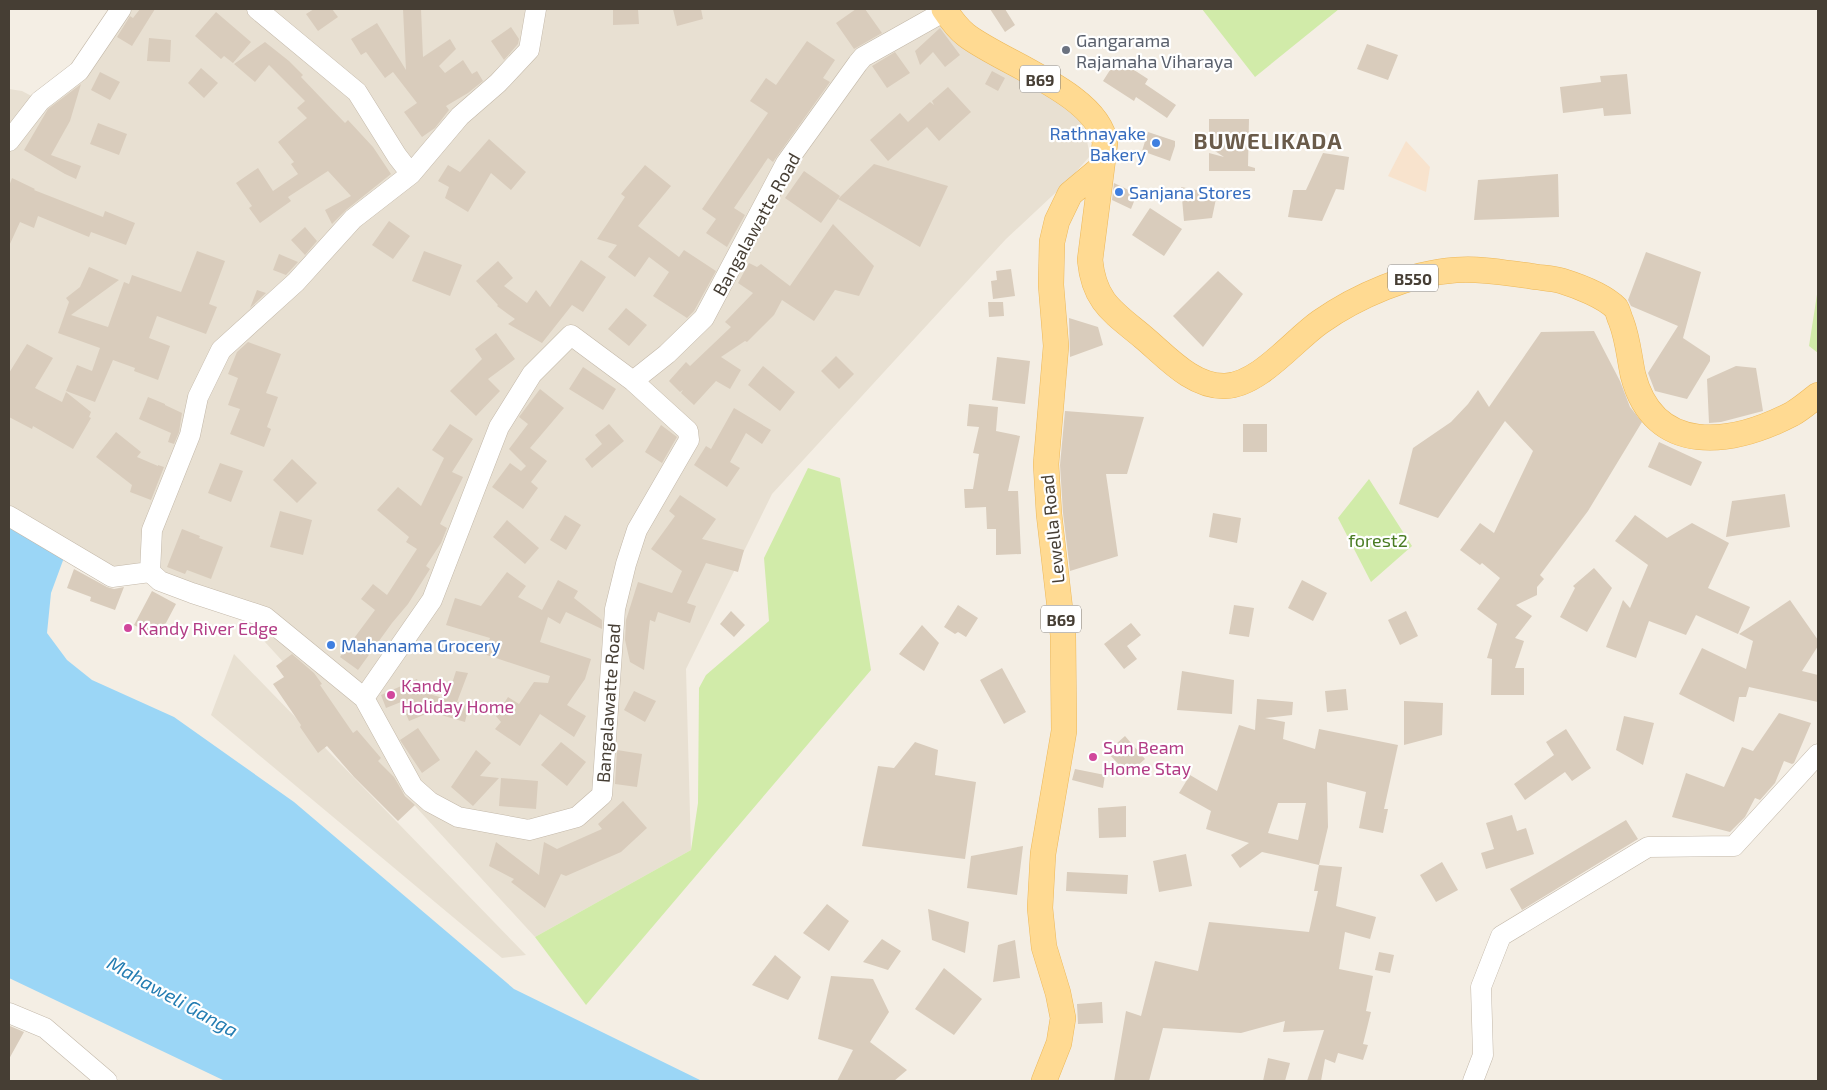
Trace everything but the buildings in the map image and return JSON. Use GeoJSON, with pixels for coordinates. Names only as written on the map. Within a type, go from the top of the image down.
{"type":"FeatureCollection","features":[{"type":"Feature","properties":{"kind":"main road","name":"B69"},"geometry":{"type":"LineString","coordinates":[[944,10],[959,29],[978,43],[1067,94],[1089,112],[1104,135],[1105,143],[1101,168]]}},
{"type":"Feature","properties":{"kind":"main road","name":"B550"},"geometry":{"type":"LineString","coordinates":[[1101,168],[1090,260],[1092,278],[1096,289],[1102,300],[1119,316],[1188,374],[1206,382],[1224,386],[1239,383],[1259,372],[1320,322],[1369,294],[1423,275],[1457,270],[1490,271],[1561,281],[1596,294],[1616,309],[1627,338],[1634,375],[1642,397],[1660,422],[1687,436],[1715,438],[1752,430],[1793,413],[1818,395]]}},
{"type":"Feature","properties":{"kind":"main road","name":"Lewella Road"},"geometry":{"type":"LineString","coordinates":[[1044,1081],[1059,1043],[1063,1018],[1058,993],[1044,947],[1040,908],[1043,854],[1064,731],[1064,635],[1049,514],[1046,464],[1056,346],[1051,285],[1052,242],[1057,221],[1070,194],[1101,168]]}},
{"type":"Feature","properties":{"kind":"street"},"geometry":{"type":"LineString","coordinates":[[9,141],[40,101],[79,72],[121,9]]}},
{"type":"Feature","properties":{"kind":"street"},"geometry":{"type":"LineString","coordinates":[[257,9],[357,92],[397,156],[411,174]]}},
{"type":"Feature","properties":{"kind":"street"},"geometry":{"type":"LineString","coordinates":[[150,572],[152,530],[190,435],[198,397],[221,350],[296,282],[353,219],[411,174],[460,116],[498,83],[529,50],[536,9]]}},
{"type":"Feature","properties":{"kind":"street","name":"Bangalawatte Road"},"geometry":{"type":"LineString","coordinates":[[633,381],[667,354],[704,318],[786,163],[863,57],[944,10]]}},
{"type":"Feature","properties":{"kind":"street","name":"Bangalawatte Road"},"geometry":{"type":"LineString","coordinates":[[571,335],[633,381],[688,431],[689,440],[637,530],[615,609],[602,795],[577,817],[529,830],[458,816],[430,802],[413,787],[364,698],[432,600],[499,427],[532,374],[571,335]]}},
{"type":"Feature","properties":{"kind":"street"},"geometry":{"type":"LineString","coordinates":[[9,516],[112,577],[150,572],[160,581],[265,617],[364,698]]}},
{"type":"Feature","properties":{"kind":"street"},"geometry":{"type":"LineString","coordinates":[[1473,1081],[1483,1055],[1481,987],[1501,936],[1648,847],[1734,846],[1818,754]]}},
{"type":"Feature","properties":{"kind":"street"},"geometry":{"type":"LineString","coordinates":[[9,1013],[46,1028],[107,1081]]}},
{"type":"Feature","properties":{"kind":"shaded area"},"geometry":{"type":"Polygon","coordinates":[[[121,9],[934,9],[1072,106],[1085,131],[1090,156],[1067,182],[1006,239],[772,494],[686,669],[691,850],[535,937],[232,606],[160,581],[112,577],[9,518],[9,89],[22,91],[41,101],[121,9]]]}},
{"type":"Feature","properties":{"kind":"shaded area"},"geometry":{"type":"Polygon","coordinates":[[[1406,141],[1430,167],[1426,192],[1388,176],[1406,141]]]}},
{"type":"Feature","properties":{"kind":"shaded area"},"geometry":{"type":"Polygon","coordinates":[[[234,654],[526,955],[502,958],[211,715],[234,654]]]}},
{"type":"Feature","properties":{"kind":"green space"},"geometry":{"type":"Polygon","coordinates":[[[1202,9],[1339,9],[1255,77],[1202,9]]]}},
{"type":"Feature","properties":{"kind":"green space"},"geometry":{"type":"Polygon","coordinates":[[[1818,288],[1818,353],[1809,346],[1818,288]]]}},
{"type":"Feature","properties":{"kind":"green space"},"geometry":{"type":"Polygon","coordinates":[[[808,468],[840,478],[871,670],[586,1005],[535,937],[691,850],[698,803],[699,688],[706,675],[769,621],[764,558],[808,468]]]}},
{"type":"Feature","properties":{"kind":"green space","name":"forest2"},"geometry":{"type":"Polygon","coordinates":[[[1369,479],[1412,546],[1371,582],[1338,518],[1369,479]]]}},
{"type":"Feature","properties":{"kind":"water","name":"Mahaweli Ganga"},"geometry":{"type":"Polygon","coordinates":[[[9,518],[65,555],[51,593],[47,633],[67,660],[92,680],[174,717],[294,802],[514,989],[702,1081],[225,1081],[9,978],[9,518]]]}},
{"type":"Feature","properties":{"kind":"place","name":"Gangarama Rajamaha Viharaya"},"geometry":{"type":"Point","coordinates":[1066,50]}},
{"type":"Feature","properties":{"kind":"place","name":"Rathnayake Bakery"},"geometry":{"type":"Point","coordinates":[1156,143]}},
{"type":"Feature","properties":{"kind":"place","name":"Sanjana Stores"},"geometry":{"type":"Point","coordinates":[1119,192]}},
{"type":"Feature","properties":{"kind":"place","name":"Kandy River Edge"},"geometry":{"type":"Point","coordinates":[128,628]}},
{"type":"Feature","properties":{"kind":"place","name":"Mahanama Grocery"},"geometry":{"type":"Point","coordinates":[331,645]}},
{"type":"Feature","properties":{"kind":"place","name":"Kandy Holiday Home"},"geometry":{"type":"Point","coordinates":[391,695]}},
{"type":"Feature","properties":{"kind":"place","name":"Sun Beam Home Stay"},"geometry":{"type":"Point","coordinates":[1093,757]}},
{"type":"Feature","properties":{"kind":"district","name":"BUWELIKADA"},"geometry":{"type":"Point","coordinates":[1268,140]}}]}
